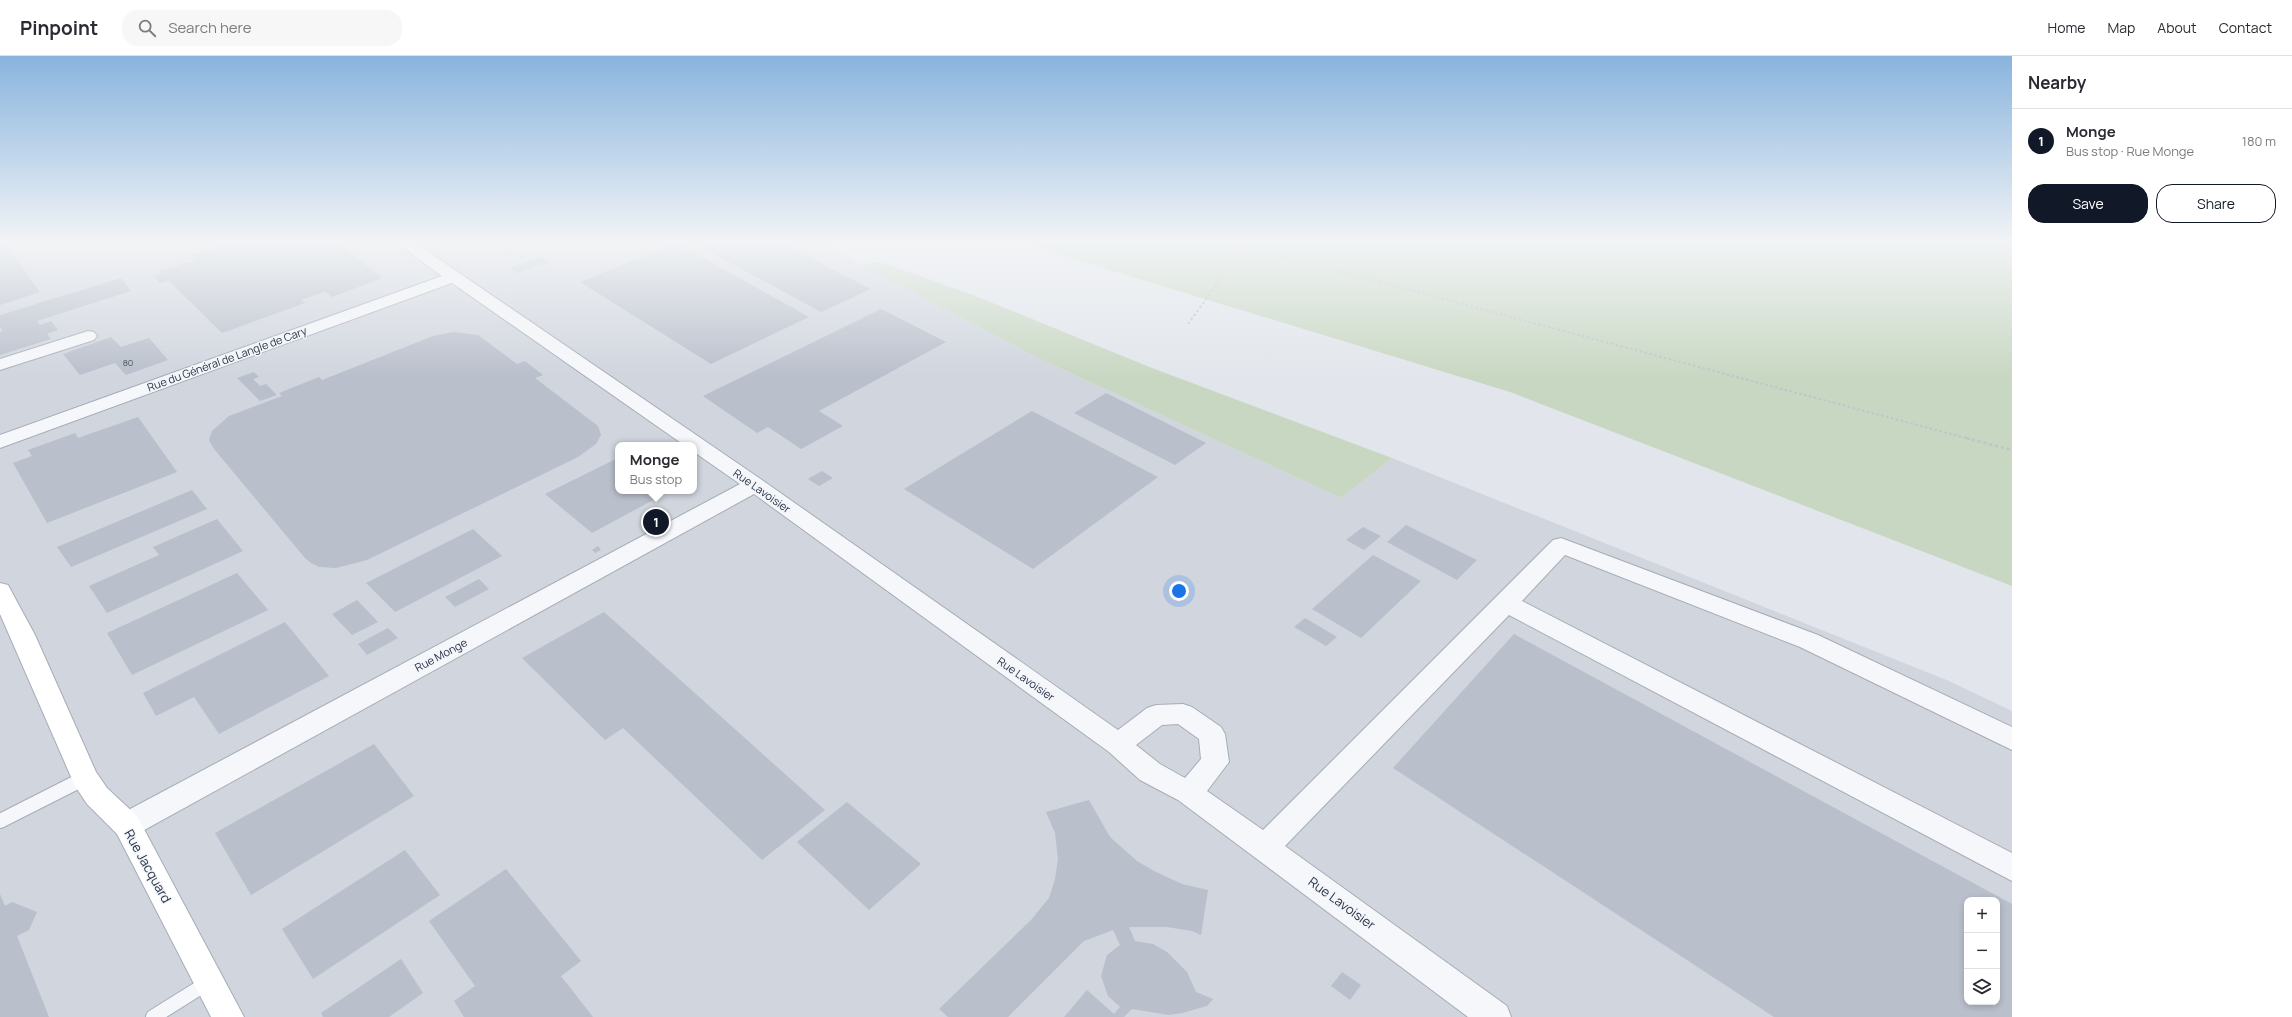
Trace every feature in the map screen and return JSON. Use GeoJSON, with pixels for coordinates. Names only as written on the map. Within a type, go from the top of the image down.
{"type":"FeatureCollection","features":[{"type":"Feature","properties":{"kind":"street","name":"Rue du Général de Langle de Cary"},"geometry":{"type":"LineString","coordinates":[[0,442],[427,287]]}},
{"type":"Feature","properties":{"kind":"street","name":"Rue Lavoisier"},"geometry":{"type":"LineString","coordinates":[[468,287],[693,442]]}},
{"type":"Feature","properties":{"kind":"street"},"geometry":{"type":"LineString","coordinates":[[0,366],[88,336]]}},
{"type":"Feature","properties":{"kind":"street","name":"Rue Lavoisier"},"geometry":{"type":"LineString","coordinates":[[697,445],[1118,744],[1132,760],[1158,778],[1188,792],[1265,847],[1495,1017]]}},
{"type":"Feature","properties":{"kind":"street","name":"Rue Monge"},"geometry":{"type":"LineString","coordinates":[[126,825],[755,485]]}},
{"type":"Feature","properties":{"kind":"street"},"geometry":{"type":"LineString","coordinates":[[1265,847],[1506,603],[1561,545],[1808,641],[2012,739]]}},
{"type":"Feature","properties":{"kind":"street","name":"Rue Jacquard"},"geometry":{"type":"LineString","coordinates":[[0,591],[23,635],[85,778],[97,796],[126,825],[228,1017]]}},
{"type":"Feature","properties":{"kind":"street"},"geometry":{"type":"LineString","coordinates":[[1506,603],[2012,868]]}},
{"type":"Feature","properties":{"kind":"street"},"geometry":{"type":"LineString","coordinates":[[1118,744],[1156,715],[1183,714],[1212,734],[1215,762],[1188,792]]}},
{"type":"Feature","properties":{"kind":"lane"},"geometry":{"type":"LineString","coordinates":[[0,821],[85,778]]}},
{"type":"Feature","properties":{"kind":"lane"},"geometry":{"type":"LineString","coordinates":[[152,1017],[209,982]]}},
{"type":"Feature","properties":{"kind":"path"},"geometry":{"type":"LineString","coordinates":[[1188,324],[1216,287]]}},
{"type":"Feature","properties":{"kind":"path"},"geometry":{"type":"LineString","coordinates":[[1396,287],[2012,450]]}},
{"type":"Feature","properties":{"kind":"shaded area"},"geometry":{"type":"Polygon","coordinates":[[[0,287],[904,287],[1036,357],[1341,498],[1392,458],[1949,681],[2012,711],[2012,1017],[0,1017],[0,287]]]}},
{"type":"Feature","properties":{"kind":"green space"},"geometry":{"type":"Polygon","coordinates":[[[904,287],[950,287],[1152,368],[1392,458],[1341,498],[1036,357],[904,287]]]}},
{"type":"Feature","properties":{"kind":"green space"},"geometry":{"type":"Polygon","coordinates":[[[1165,287],[2012,287],[2012,586],[1510,392],[1165,287]]]}},
{"type":"Feature","properties":{"kind":"building"},"geometry":{"type":"Polygon","coordinates":[[[0,287],[36,287],[40,292],[0,305],[0,287]]]}},
{"type":"Feature","properties":{"kind":"building"},"geometry":{"type":"Polygon","coordinates":[[[92,287],[128,287],[131,291],[37,321],[40,325],[51,321],[58,330],[47,334],[51,339],[0,355],[0,332],[3,331],[0,327],[0,315],[92,287]]]}},
{"type":"Feature","properties":{"kind":"building"},"geometry":{"type":"Polygon","coordinates":[[[175,287],[359,287],[332,297],[325,292],[301,300],[305,303],[222,333],[175,287]]]}},
{"type":"Feature","properties":{"kind":"building"},"geometry":{"type":"Polygon","coordinates":[[[588,287],[755,287],[809,317],[711,364],[588,287]]]}},
{"type":"Feature","properties":{"kind":"building"},"geometry":{"type":"Polygon","coordinates":[[[775,287],[867,287],[871,289],[821,312],[775,287]]]}},
{"type":"Feature","properties":{"kind":"building"},"geometry":{"type":"Polygon","coordinates":[[[881,309],[946,342],[819,411],[843,426],[801,449],[768,427],[757,433],[703,396],[881,309]]]}},
{"type":"Feature","properties":{"kind":"building"},"geometry":{"type":"Polygon","coordinates":[[[453,332],[478,335],[517,364],[525,361],[543,375],[535,378],[598,426],[601,435],[596,444],[578,457],[367,560],[336,568],[319,567],[311,563],[305,558],[214,449],[209,440],[212,431],[229,416],[282,396],[279,393],[319,377],[322,380],[433,336],[453,332]]]}},
{"type":"Feature","properties":{"kind":"building"},"geometry":{"type":"Polygon","coordinates":[[[111,337],[121,347],[149,338],[168,360],[126,375],[115,363],[80,375],[63,354],[111,337]]]}},
{"type":"Feature","properties":{"kind":"building"},"geometry":{"type":"Polygon","coordinates":[[[254,372],[259,377],[253,379],[260,386],[266,384],[277,395],[260,401],[237,378],[254,372]]]}},
{"type":"Feature","properties":{"kind":"building"},"geometry":{"type":"Polygon","coordinates":[[[1106,393],[1206,443],[1175,465],[1074,413],[1106,393]]]}},
{"type":"Feature","properties":{"kind":"building"},"geometry":{"type":"Polygon","coordinates":[[[1032,411],[1158,477],[1033,569],[904,489],[1032,411]]]}},
{"type":"Feature","properties":{"kind":"building"},"geometry":{"type":"Polygon","coordinates":[[[138,417],[177,472],[47,523],[13,463],[32,456],[28,450],[75,433],[78,438],[138,417]]]}},
{"type":"Feature","properties":{"kind":"building"},"geometry":{"type":"Polygon","coordinates":[[[615,459],[615,494],[664,494],[592,533],[545,494],[615,459]]]}},
{"type":"Feature","properties":{"kind":"building"},"geometry":{"type":"Polygon","coordinates":[[[822,471],[833,478],[819,486],[808,479],[822,471]]]}},
{"type":"Feature","properties":{"kind":"building"},"geometry":{"type":"Polygon","coordinates":[[[192,490],[207,509],[71,567],[57,547],[192,490]]]}},
{"type":"Feature","properties":{"kind":"building"},"geometry":{"type":"Polygon","coordinates":[[[217,519],[243,551],[107,613],[89,586],[159,555],[153,547],[217,519]]]}},
{"type":"Feature","properties":{"kind":"building"},"geometry":{"type":"Polygon","coordinates":[[[1406,525],[1477,560],[1457,580],[1387,542],[1406,525]]]}},
{"type":"Feature","properties":{"kind":"building"},"geometry":{"type":"Polygon","coordinates":[[[1363,527],[1381,536],[1364,550],[1346,540],[1363,527]]]}},
{"type":"Feature","properties":{"kind":"building"},"geometry":{"type":"Polygon","coordinates":[[[473,529],[502,556],[395,612],[366,583],[473,529]]]}},
{"type":"Feature","properties":{"kind":"building"},"geometry":{"type":"Polygon","coordinates":[[[598,546],[601,550],[595,553],[592,550],[598,546]]]}},
{"type":"Feature","properties":{"kind":"building"},"geometry":{"type":"Polygon","coordinates":[[[1373,555],[1421,581],[1361,638],[1312,609],[1373,555]]]}},
{"type":"Feature","properties":{"kind":"building"},"geometry":{"type":"Polygon","coordinates":[[[237,573],[268,610],[132,675],[107,633],[237,573]]]}},
{"type":"Feature","properties":{"kind":"building"},"geometry":{"type":"Polygon","coordinates":[[[479,579],[489,589],[455,607],[445,597],[479,579]]]}},
{"type":"Feature","properties":{"kind":"building"},"geometry":{"type":"Polygon","coordinates":[[[357,600],[378,622],[352,635],[332,614],[357,600]]]}},
{"type":"Feature","properties":{"kind":"building"},"geometry":{"type":"Polygon","coordinates":[[[604,612],[825,810],[762,860],[623,728],[605,740],[522,658],[604,612]]]}},
{"type":"Feature","properties":{"kind":"building"},"geometry":{"type":"Polygon","coordinates":[[[1305,618],[1337,637],[1326,646],[1294,627],[1305,618]]]}},
{"type":"Feature","properties":{"kind":"building"},"geometry":{"type":"Polygon","coordinates":[[[285,622],[329,676],[219,734],[194,697],[156,716],[143,693],[285,622]]]}},
{"type":"Feature","properties":{"kind":"building"},"geometry":{"type":"Polygon","coordinates":[[[388,628],[398,638],[367,655],[358,644],[388,628]]]}},
{"type":"Feature","properties":{"kind":"building"},"geometry":{"type":"Polygon","coordinates":[[[1514,634],[1999,897],[1964,897],[1964,1005],[2000,1005],[2000,897],[2012,904],[2012,1017],[1774,1017],[1393,768],[1514,634]]]}},
{"type":"Feature","properties":{"kind":"building"},"geometry":{"type":"Polygon","coordinates":[[[374,744],[414,796],[251,895],[215,833],[374,744]]]}},
{"type":"Feature","properties":{"kind":"building"},"geometry":{"type":"Polygon","coordinates":[[[1089,800],[1110,837],[1137,861],[1182,884],[1208,890],[1201,935],[1192,931],[1167,927],[1129,927],[1135,941],[1153,944],[1167,952],[1187,972],[1196,992],[1213,999],[1207,1006],[1169,1015],[1132,1009],[1124,1017],[1064,1017],[1087,990],[1114,1014],[1120,1007],[1108,996],[1101,976],[1107,955],[1120,945],[1113,930],[1084,941],[1008,1017],[948,1017],[939,1009],[1031,920],[1049,898],[1055,879],[1058,859],[1055,833],[1046,812],[1089,800]]]}},
{"type":"Feature","properties":{"kind":"building"},"geometry":{"type":"Polygon","coordinates":[[[847,802],[921,864],[869,910],[797,842],[847,802]]]}},
{"type":"Feature","properties":{"kind":"building"},"geometry":{"type":"Polygon","coordinates":[[[405,850],[440,895],[313,979],[282,929],[405,850]]]}},
{"type":"Feature","properties":{"kind":"building"},"geometry":{"type":"Polygon","coordinates":[[[506,869],[581,961],[561,976],[593,1017],[464,1017],[454,1001],[475,986],[429,921],[506,869]]]}},
{"type":"Feature","properties":{"kind":"building"},"geometry":{"type":"Polygon","coordinates":[[[0,894],[5,906],[12,902],[37,912],[29,930],[17,936],[49,1017],[0,1017],[0,894]]]}},
{"type":"Feature","properties":{"kind":"building"},"geometry":{"type":"Polygon","coordinates":[[[401,959],[423,993],[389,1017],[323,1017],[321,1013],[401,959]]]}},
{"type":"Feature","properties":{"kind":"building"},"geometry":{"type":"Polygon","coordinates":[[[1342,972],[1361,985],[1350,1000],[1331,986],[1342,972]]]}},
{"type":"Feature","properties":{"kind":"place","name":"Monge"},"geometry":{"type":"Point","coordinates":[656,522]}}]}
